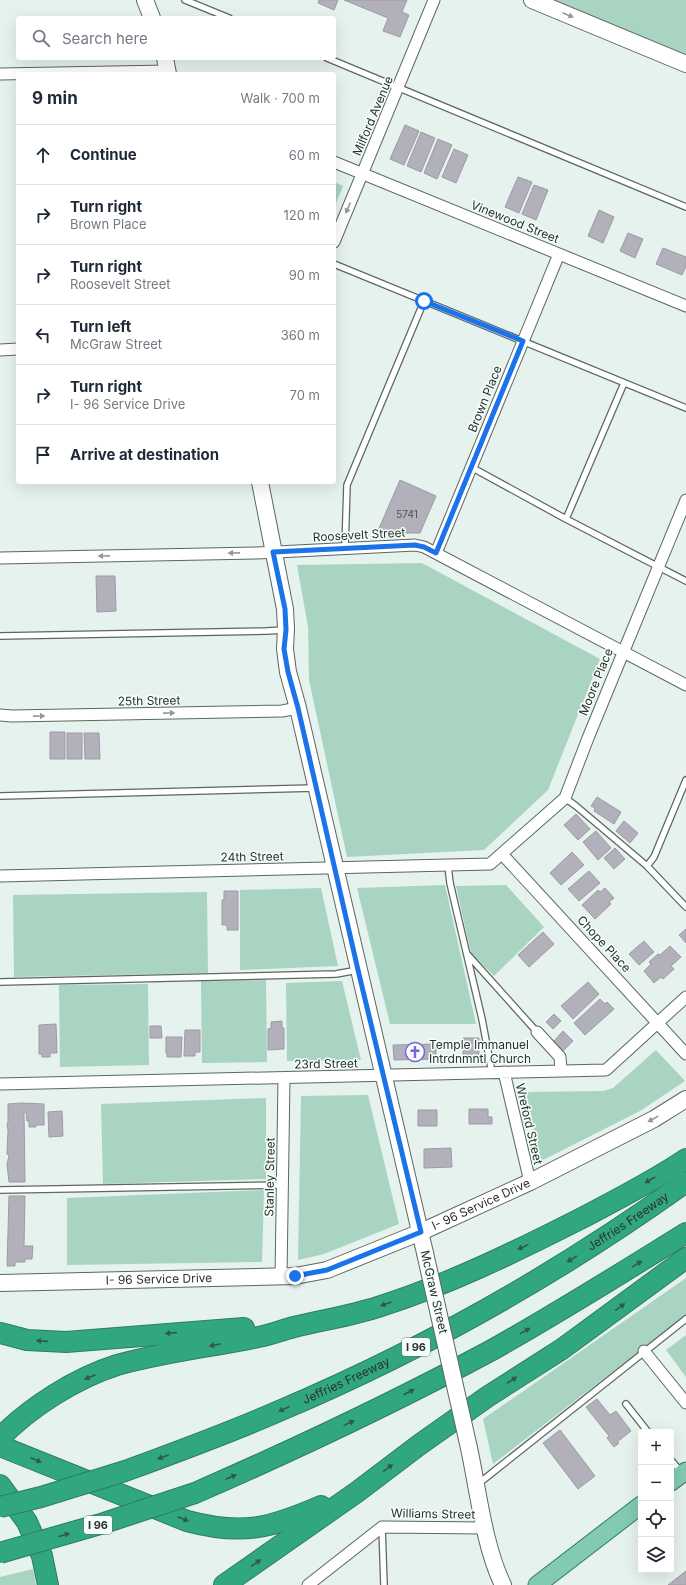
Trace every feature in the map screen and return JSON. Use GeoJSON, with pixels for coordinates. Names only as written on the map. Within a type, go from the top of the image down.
{"type":"FeatureCollection","features":[{"type":"Feature","properties":{"kind":"highway"},"geometry":{"type":"LineString","coordinates":[[0,1438],[14,1423],[44,1401],[73,1384],[116,1366],[259,1337],[294,1327],[342,1317],[423,1291],[484,1266],[615,1200],[686,1160]]}},
{"type":"Feature","properties":{"kind":"highway","name":"Jeffries Freeway"},"geometry":{"type":"LineString","coordinates":[[0,1507],[41,1497],[125,1471],[199,1444],[280,1411],[351,1379],[416,1347],[496,1304],[576,1256],[686,1182]]}},
{"type":"Feature","properties":{"kind":"highway","name":"I 96"},"geometry":{"type":"LineString","coordinates":[[0,1553],[104,1523],[195,1493],[280,1455],[375,1410],[492,1350],[570,1306],[686,1233]]}},
{"type":"Feature","properties":{"kind":"highway"},"geometry":{"type":"LineString","coordinates":[[224,1585],[357,1492],[419,1444],[487,1397],[562,1349],[686,1258]]}},
{"type":"Feature","properties":{"kind":"highway"},"geometry":{"type":"LineString","coordinates":[[0,1333],[28,1340],[54,1342],[258,1327],[294,1327]]}},
{"type":"Feature","properties":{"kind":"highway"},"geometry":{"type":"LineString","coordinates":[[0,1446],[187,1521],[218,1528],[249,1529],[268,1526],[287,1521],[357,1492]]}},
{"type":"Feature","properties":{"kind":"highway"},"geometry":{"type":"LineString","coordinates":[[0,1485],[27,1522],[42,1556],[48,1585]]}},
{"type":"Feature","properties":{"kind":"main road"},"geometry":{"type":"LineString","coordinates":[[537,1585],[638,1508]]}},
{"type":"Feature","properties":{"kind":"street"},"geometry":{"type":"LineString","coordinates":[[145,0],[151,16]]}},
{"type":"Feature","properties":{"kind":"street","name":"Milford Avenue"},"geometry":{"type":"LineString","coordinates":[[336,237],[434,0]]}},
{"type":"Feature","properties":{"kind":"street"},"geometry":{"type":"LineString","coordinates":[[532,0],[686,64]]}},
{"type":"Feature","properties":{"kind":"street"},"geometry":{"type":"LineString","coordinates":[[102,72],[167,68]]}},
{"type":"Feature","properties":{"kind":"street"},"geometry":{"type":"LineString","coordinates":[[0,74],[16,74]]}},
{"type":"Feature","properties":{"kind":"street","name":"Vinewood Street"},"geometry":{"type":"LineString","coordinates":[[336,163],[686,306]]}},
{"type":"Feature","properties":{"kind":"street","name":"Brown Place"},"geometry":{"type":"LineString","coordinates":[[436,553],[559,254]]}},
{"type":"Feature","properties":{"kind":"street"},"geometry":{"type":"LineString","coordinates":[[0,350],[16,350]]}},
{"type":"Feature","properties":{"kind":"street","name":"McGraw Street"},"geometry":{"type":"LineString","coordinates":[[260,484],[285,609],[286,630],[284,649],[288,672],[298,708],[358,970],[421,1232],[477,1485],[485,1528],[495,1566],[503,1585]]}},
{"type":"Feature","properties":{"kind":"street","name":"Moore Place"},"geometry":{"type":"LineString","coordinates":[[502,854],[565,798],[686,500]]}},
{"type":"Feature","properties":{"kind":"street","name":"Roosevelt Street"},"geometry":{"type":"LineString","coordinates":[[0,558],[273,552],[415,545],[424,547],[436,553],[686,685]]}},
{"type":"Feature","properties":{"kind":"street","name":"25th Street"},"geometry":{"type":"LineString","coordinates":[[0,715],[20,716],[274,711],[298,708]]}},
{"type":"Feature","properties":{"kind":"street","name":"24th Street"},"geometry":{"type":"LineString","coordinates":[[0,876],[448,866],[490,864],[502,854]]}},
{"type":"Feature","properties":{"kind":"street","name":"Chope Place"},"geometry":{"type":"LineString","coordinates":[[502,854],[686,1054]]}},
{"type":"Feature","properties":{"kind":"street","name":"23rd Street"},"geometry":{"type":"LineString","coordinates":[[0,1084],[606,1070],[686,997]]}},
{"type":"Feature","properties":{"kind":"street"},"geometry":{"type":"LineString","coordinates":[[538,1032],[560,1057],[561,1071]]}},
{"type":"Feature","properties":{"kind":"street","name":"Wreford Street"},"geometry":{"type":"LineString","coordinates":[[504,1072],[530,1182]]}},
{"type":"Feature","properties":{"kind":"street","name":"Stanley Street"},"geometry":{"type":"LineString","coordinates":[[281,1277],[284,1078]]}},
{"type":"Feature","properties":{"kind":"street","name":"I- 96 Service Drive"},"geometry":{"type":"LineString","coordinates":[[0,1283],[281,1277],[327,1270],[421,1232],[530,1182],[629,1132],[686,1099]]}},
{"type":"Feature","properties":{"kind":"street"},"geometry":{"type":"LineString","coordinates":[[644,1351],[686,1403]]}},
{"type":"Feature","properties":{"kind":"street"},"geometry":{"type":"LineString","coordinates":[[308,1585],[382,1527]]}},
{"type":"Feature","properties":{"kind":"street","name":"Williams Street"},"geometry":{"type":"LineString","coordinates":[[382,1527],[485,1528]]}},
{"type":"Feature","properties":{"kind":"lane"},"geometry":{"type":"LineString","coordinates":[[185,0],[224,16]]}},
{"type":"Feature","properties":{"kind":"lane"},"geometry":{"type":"LineString","coordinates":[[332,60],[686,207]]}},
{"type":"Feature","properties":{"kind":"lane"},"geometry":{"type":"LineString","coordinates":[[336,265],[686,408]]}},
{"type":"Feature","properties":{"kind":"lane"},"geometry":{"type":"LineString","coordinates":[[344,549],[347,485],[424,301]]}},
{"type":"Feature","properties":{"kind":"lane"},"geometry":{"type":"LineString","coordinates":[[566,519],[624,382]]}},
{"type":"Feature","properties":{"kind":"lane"},"geometry":{"type":"LineString","coordinates":[[471,467],[566,519],[686,581]]}},
{"type":"Feature","properties":{"kind":"lane"},"geometry":{"type":"LineString","coordinates":[[0,636],[286,630]]}},
{"type":"Feature","properties":{"kind":"lane"},"geometry":{"type":"LineString","coordinates":[[647,866],[654,857],[686,780]]}},
{"type":"Feature","properties":{"kind":"lane"},"geometry":{"type":"LineString","coordinates":[[0,796],[316,788]]}},
{"type":"Feature","properties":{"kind":"lane"},"geometry":{"type":"LineString","coordinates":[[565,798],[647,866],[686,907]]}},
{"type":"Feature","properties":{"kind":"lane"},"geometry":{"type":"LineString","coordinates":[[448,866],[450,882],[492,1073]]}},
{"type":"Feature","properties":{"kind":"lane"},"geometry":{"type":"LineString","coordinates":[[467,954],[538,1032]]}},
{"type":"Feature","properties":{"kind":"lane"},"geometry":{"type":"LineString","coordinates":[[0,982],[336,974],[358,970]]}},
{"type":"Feature","properties":{"kind":"lane"},"geometry":{"type":"LineString","coordinates":[[0,1190],[282,1185]]}},
{"type":"Feature","properties":{"kind":"lane"},"geometry":{"type":"LineString","coordinates":[[477,1485],[686,1319]]}},
{"type":"Feature","properties":{"kind":"lane"},"geometry":{"type":"LineString","coordinates":[[626,1404],[646,1429]]}},
{"type":"Feature","properties":{"kind":"lane"},"geometry":{"type":"LineString","coordinates":[[674,1465],[680,1475]]}},
{"type":"Feature","properties":{"kind":"lane"},"geometry":{"type":"LineString","coordinates":[[382,1527],[384,1585]]}},
{"type":"Feature","properties":{"kind":"green space"},"geometry":{"type":"Polygon","coordinates":[[[548,0],[686,0],[686,57],[548,0]]]}},
{"type":"Feature","properties":{"kind":"green space"},"geometry":{"type":"Polygon","coordinates":[[[336,183],[343,186],[336,203],[336,183]]]}},
{"type":"Feature","properties":{"kind":"green space"},"geometry":{"type":"Polygon","coordinates":[[[422,563],[600,659],[548,790],[484,850],[347,857],[309,680],[308,627],[297,565],[422,563]]]}},
{"type":"Feature","properties":{"kind":"green space"},"geometry":{"type":"Polygon","coordinates":[[[445,885],[476,1024],[390,1024],[357,888],[445,885]]]}},
{"type":"Feature","properties":{"kind":"green space"},"geometry":{"type":"Polygon","coordinates":[[[506,885],[544,927],[494,976],[471,953],[456,886],[506,885]]]}},
{"type":"Feature","properties":{"kind":"green space"},"geometry":{"type":"Polygon","coordinates":[[[321,888],[338,966],[240,970],[240,890],[321,888]]]}},
{"type":"Feature","properties":{"kind":"green space"},"geometry":{"type":"Polygon","coordinates":[[[207,892],[208,973],[14,977],[13,895],[207,892]]]}},
{"type":"Feature","properties":{"kind":"green space"},"geometry":{"type":"Polygon","coordinates":[[[266,980],[267,1062],[202,1063],[201,981],[266,980]]]}},
{"type":"Feature","properties":{"kind":"green space"},"geometry":{"type":"Polygon","coordinates":[[[342,981],[361,1060],[287,1061],[286,983],[342,981]]]}},
{"type":"Feature","properties":{"kind":"green space"},"geometry":{"type":"Polygon","coordinates":[[[148,984],[149,1065],[60,1067],[59,985],[148,984]]]}},
{"type":"Feature","properties":{"kind":"green space"},"geometry":{"type":"Polygon","coordinates":[[[656,1050],[685,1081],[640,1111],[541,1161],[526,1092],[603,1091],[613,1088],[656,1050]]]}},
{"type":"Feature","properties":{"kind":"green space"},"geometry":{"type":"Polygon","coordinates":[[[368,1095],[399,1224],[324,1254],[298,1260],[301,1096],[368,1095]]]}},
{"type":"Feature","properties":{"kind":"green space"},"geometry":{"type":"Polygon","coordinates":[[[266,1098],[266,1179],[103,1184],[101,1104],[266,1098]]]}},
{"type":"Feature","properties":{"kind":"green space"},"geometry":{"type":"Polygon","coordinates":[[[264,1190],[262,1262],[67,1265],[67,1198],[264,1190]]]}},
{"type":"Feature","properties":{"kind":"green space"},"geometry":{"type":"Polygon","coordinates":[[[686,1278],[686,1315],[493,1464],[483,1419],[686,1278]]]}},
{"type":"Feature","properties":{"kind":"green space"},"geometry":{"type":"Polygon","coordinates":[[[686,1335],[686,1377],[666,1350],[686,1335]]]}},
{"type":"Feature","properties":{"kind":"green space"},"geometry":{"type":"Polygon","coordinates":[[[33,1569],[36,1585],[0,1585],[0,1577],[33,1569]]]}},
{"type":"Feature","properties":{"kind":"building"},"geometry":{"type":"Polygon","coordinates":[[[319,0],[338,0],[334,10],[318,3],[319,0]]]}},
{"type":"Feature","properties":{"kind":"building"},"geometry":{"type":"Polygon","coordinates":[[[344,0],[407,0],[402,12],[409,15],[400,37],[383,31],[388,18],[344,0]]]}},
{"type":"Feature","properties":{"kind":"building"},"geometry":{"type":"Polygon","coordinates":[[[405,125],[419,131],[404,165],[390,159],[405,125]]]}},
{"type":"Feature","properties":{"kind":"building"},"geometry":{"type":"Polygon","coordinates":[[[421,132],[435,138],[421,172],[407,166],[421,132]]]}},
{"type":"Feature","properties":{"kind":"building"},"geometry":{"type":"Polygon","coordinates":[[[438,139],[452,145],[437,179],[424,173],[438,139]]]}},
{"type":"Feature","properties":{"kind":"building"},"geometry":{"type":"Polygon","coordinates":[[[454,149],[468,155],[456,183],[442,177],[454,149]]]}},
{"type":"Feature","properties":{"kind":"building"},"geometry":{"type":"Polygon","coordinates":[[[518,177],[532,182],[519,213],[505,207],[518,177]]]}},
{"type":"Feature","properties":{"kind":"building"},"geometry":{"type":"Polygon","coordinates":[[[534,185],[548,190],[536,220],[522,214],[534,185]]]}},
{"type":"Feature","properties":{"kind":"building"},"geometry":{"type":"Polygon","coordinates":[[[599,210],[614,217],[603,243],[588,236],[599,210]]]}},
{"type":"Feature","properties":{"kind":"building"},"geometry":{"type":"Polygon","coordinates":[[[628,233],[643,239],[635,258],[620,251],[628,233]]]}},
{"type":"Feature","properties":{"kind":"building"},"geometry":{"type":"Polygon","coordinates":[[[663,248],[686,257],[686,266],[682,275],[656,264],[663,248]]]}},
{"type":"Feature","properties":{"kind":"building"},"geometry":{"type":"Polygon","coordinates":[[[400,480],[436,496],[420,533],[377,533],[400,480]]]}},
{"type":"Feature","properties":{"kind":"building"},"geometry":{"type":"Polygon","coordinates":[[[96,576],[115,576],[116,611],[97,612],[96,576]]]}},
{"type":"Feature","properties":{"kind":"building"},"geometry":{"type":"Polygon","coordinates":[[[50,732],[65,732],[65,759],[50,759],[50,732]]]}},
{"type":"Feature","properties":{"kind":"building"},"geometry":{"type":"Polygon","coordinates":[[[67,733],[82,733],[82,759],[67,759],[67,733]]]}},
{"type":"Feature","properties":{"kind":"building"},"geometry":{"type":"Polygon","coordinates":[[[84,733],[99,733],[100,759],[85,759],[84,733]]]}},
{"type":"Feature","properties":{"kind":"building"},"geometry":{"type":"Polygon","coordinates":[[[597,797],[621,812],[614,824],[594,811],[595,808],[591,806],[597,797]]]}},
{"type":"Feature","properties":{"kind":"building"},"geometry":{"type":"Polygon","coordinates":[[[576,814],[590,829],[578,840],[564,825],[576,814]]]}},
{"type":"Feature","properties":{"kind":"building"},"geometry":{"type":"Polygon","coordinates":[[[624,821],[638,833],[630,843],[616,831],[624,821]]]}},
{"type":"Feature","properties":{"kind":"building"},"geometry":{"type":"Polygon","coordinates":[[[596,831],[611,848],[598,860],[583,842],[596,831]]]}},
{"type":"Feature","properties":{"kind":"building"},"geometry":{"type":"Polygon","coordinates":[[[615,848],[625,859],[614,869],[604,858],[615,848]]]}},
{"type":"Feature","properties":{"kind":"building"},"geometry":{"type":"Polygon","coordinates":[[[572,852],[584,865],[561,885],[550,873],[572,852]]]}},
{"type":"Feature","properties":{"kind":"building"},"geometry":{"type":"Polygon","coordinates":[[[589,871],[600,883],[579,901],[568,889],[589,871]]]}},
{"type":"Feature","properties":{"kind":"building"},"geometry":{"type":"Polygon","coordinates":[[[605,888],[614,898],[609,902],[611,904],[595,919],[582,905],[598,890],[600,892],[605,888]]]}},
{"type":"Feature","properties":{"kind":"building"},"geometry":{"type":"Polygon","coordinates":[[[224,891],[238,891],[238,930],[227,930],[227,925],[222,925],[222,900],[224,900],[224,891]]]}},
{"type":"Feature","properties":{"kind":"building"},"geometry":{"type":"Polygon","coordinates":[[[686,929],[686,943],[679,935],[686,929]]]}},
{"type":"Feature","properties":{"kind":"building"},"geometry":{"type":"Polygon","coordinates":[[[543,932],[554,944],[529,967],[518,955],[543,932]]]}},
{"type":"Feature","properties":{"kind":"building"},"geometry":{"type":"Polygon","coordinates":[[[644,941],[654,952],[639,965],[629,954],[644,941]]]}},
{"type":"Feature","properties":{"kind":"building"},"geometry":{"type":"Polygon","coordinates":[[[670,946],[681,957],[671,966],[674,969],[663,979],[661,977],[654,983],[644,971],[651,964],[649,962],[670,946]]]}},
{"type":"Feature","properties":{"kind":"building"},"geometry":{"type":"Polygon","coordinates":[[[588,982],[599,994],[573,1019],[561,1006],[588,982]]]}},
{"type":"Feature","properties":{"kind":"building"},"geometry":{"type":"Polygon","coordinates":[[[600,999],[605,1004],[607,1002],[614,1009],[585,1035],[574,1023],[600,999]]]}},
{"type":"Feature","properties":{"kind":"building"},"geometry":{"type":"Polygon","coordinates":[[[554,1014],[561,1021],[553,1029],[546,1022],[554,1014]]]}},
{"type":"Feature","properties":{"kind":"building"},"geometry":{"type":"Polygon","coordinates":[[[282,1021],[282,1028],[284,1028],[284,1049],[268,1050],[268,1029],[271,1028],[271,1022],[282,1021]]]}},
{"type":"Feature","properties":{"kind":"building"},"geometry":{"type":"Polygon","coordinates":[[[56,1024],[57,1053],[50,1053],[50,1057],[42,1057],[42,1054],[39,1054],[39,1025],[56,1024]]]}},
{"type":"Feature","properties":{"kind":"building"},"geometry":{"type":"Polygon","coordinates":[[[150,1026],[161,1026],[162,1038],[150,1038],[150,1026]]]}},
{"type":"Feature","properties":{"kind":"building"},"geometry":{"type":"Polygon","coordinates":[[[185,1030],[200,1030],[200,1052],[195,1052],[195,1056],[184,1056],[185,1030]]]}},
{"type":"Feature","properties":{"kind":"building"},"geometry":{"type":"Polygon","coordinates":[[[563,1031],[573,1041],[563,1051],[554,1041],[563,1031]]]}},
{"type":"Feature","properties":{"kind":"building"},"geometry":{"type":"Polygon","coordinates":[[[166,1037],[182,1037],[181,1057],[167,1057],[166,1037]]]}},
{"type":"Feature","properties":{"kind":"building"},"geometry":{"type":"Polygon","coordinates":[[[463,1038],[479,1038],[479,1056],[463,1056],[463,1038]]]}},
{"type":"Feature","properties":{"kind":"building","name":"Temple Immanuel Intrdnmntl Church"},"geometry":{"type":"Polygon","coordinates":[[[436,1044],[436,1059],[394,1060],[393,1045],[436,1044]]]}},
{"type":"Feature","properties":{"kind":"building"},"geometry":{"type":"Polygon","coordinates":[[[8,1104],[44,1104],[44,1125],[29,1127],[26,1112],[24,1112],[25,1182],[9,1182],[7,1164],[9,1156],[7,1154],[8,1104]]]}},
{"type":"Feature","properties":{"kind":"building"},"geometry":{"type":"Polygon","coordinates":[[[469,1109],[488,1109],[488,1117],[492,1117],[492,1124],[469,1124],[469,1109]]]}},
{"type":"Feature","properties":{"kind":"building"},"geometry":{"type":"Polygon","coordinates":[[[418,1110],[437,1110],[437,1126],[418,1126],[418,1110]]]}},
{"type":"Feature","properties":{"kind":"building"},"geometry":{"type":"Polygon","coordinates":[[[62,1111],[63,1136],[49,1137],[48,1112],[62,1111]]]}},
{"type":"Feature","properties":{"kind":"building"},"geometry":{"type":"Polygon","coordinates":[[[451,1148],[452,1167],[424,1168],[424,1149],[451,1148]]]}},
{"type":"Feature","properties":{"kind":"building"},"geometry":{"type":"Polygon","coordinates":[[[9,1196],[25,1196],[24,1246],[33,1246],[32,1259],[25,1259],[25,1262],[15,1262],[15,1266],[7,1266],[9,1196]]]}},
{"type":"Feature","properties":{"kind":"building"},"geometry":{"type":"Polygon","coordinates":[[[597,1399],[610,1415],[616,1411],[631,1431],[617,1442],[619,1443],[614,1447],[607,1438],[609,1436],[586,1407],[597,1399]]]}},
{"type":"Feature","properties":{"kind":"building"},"geometry":{"type":"Polygon","coordinates":[[[560,1430],[595,1476],[578,1489],[543,1443],[560,1430]]]}},
{"type":"Feature","properties":{"kind":"building"},"geometry":{"type":"Polygon","coordinates":[[[686,1571],[686,1585],[668,1585],[686,1571]]]}},
{"type":"Feature","properties":{"kind":"place","name":"Temple Immanuel Intrdnmntl Church"},"geometry":{"type":"Point","coordinates":[415,1052]}},
{"type":"Feature","properties":{"kind":"route"},"geometry":{"type":"LineString","coordinates":[[295,1276],[327,1270],[421,1232],[358,970],[298,708],[288,672],[284,649],[286,630],[285,609],[273,552],[415,545],[424,547],[436,553],[523,341],[424,301]]}}]}
